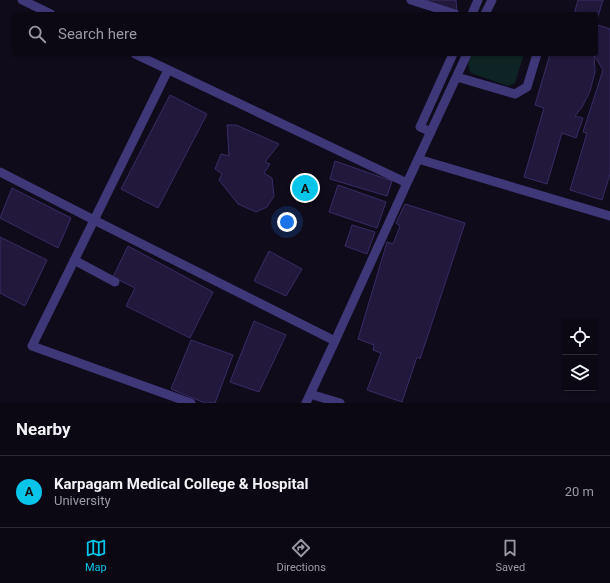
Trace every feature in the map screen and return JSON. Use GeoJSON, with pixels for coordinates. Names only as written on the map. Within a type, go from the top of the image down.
{"type":"FeatureCollection","features":[{"type":"Feature","properties":{"kind":"street"},"geometry":{"type":"LineString","coordinates":[[22,0],[47,12]]}},
{"type":"Feature","properties":{"kind":"street"},"geometry":{"type":"LineString","coordinates":[[411,0],[449,12]]}},
{"type":"Feature","properties":{"kind":"street"},"geometry":{"type":"LineString","coordinates":[[473,12],[478,0]]}},
{"type":"Feature","properties":{"kind":"street"},"geometry":{"type":"LineString","coordinates":[[486,12],[492,0]]}},
{"type":"Feature","properties":{"kind":"street"},"geometry":{"type":"LineString","coordinates":[[139,56],[407,183]]}},
{"type":"Feature","properties":{"kind":"street"},"geometry":{"type":"LineString","coordinates":[[431,132],[420,127],[453,56]]}},
{"type":"Feature","properties":{"kind":"street"},"geometry":{"type":"LineString","coordinates":[[306,403],[466,56]]}},
{"type":"Feature","properties":{"kind":"street"},"geometry":{"type":"LineString","coordinates":[[457,76],[515,94],[527,87],[536,56]]}},
{"type":"Feature","properties":{"kind":"street"},"geometry":{"type":"LineString","coordinates":[[168,70],[32,346],[191,403]]}},
{"type":"Feature","properties":{"kind":"street"},"geometry":{"type":"LineString","coordinates":[[418,159],[610,216]]}},
{"type":"Feature","properties":{"kind":"street"},"geometry":{"type":"LineString","coordinates":[[0,172],[335,341]]}},
{"type":"Feature","properties":{"kind":"street"},"geometry":{"type":"LineString","coordinates":[[74,260],[115,282]]}},
{"type":"Feature","properties":{"kind":"street"},"geometry":{"type":"LineString","coordinates":[[310,394],[340,403]]}},
{"type":"Feature","properties":{"kind":"green space"},"geometry":{"type":"Polygon","coordinates":[[[470,56],[523,56],[515,83],[508,86],[471,73],[468,64],[470,56]]]}},
{"type":"Feature","properties":{"kind":"building"},"geometry":{"type":"Polygon","coordinates":[[[422,0],[456,0],[457,11],[422,0]]]}},
{"type":"Feature","properties":{"kind":"building"},"geometry":{"type":"Polygon","coordinates":[[[578,0],[603,0],[598,16],[598,12],[575,12],[578,0]]]}},
{"type":"Feature","properties":{"kind":"building"},"geometry":{"type":"Polygon","coordinates":[[[598,25],[610,29],[610,174],[602,200],[570,190],[587,133],[583,132],[603,70],[595,56],[598,56],[598,25]]]}},
{"type":"Feature","properties":{"kind":"building"},"geometry":{"type":"Polygon","coordinates":[[[549,56],[594,56],[595,72],[590,91],[582,107],[575,116],[583,118],[576,138],[562,133],[547,184],[524,177],[544,108],[535,105],[549,56]]]}},
{"type":"Feature","properties":{"kind":"building"},"geometry":{"type":"Polygon","coordinates":[[[170,95],[207,114],[158,208],[121,189],[170,95]]]}},
{"type":"Feature","properties":{"kind":"building"},"geometry":{"type":"Polygon","coordinates":[[[227,125],[236,125],[279,144],[265,162],[270,164],[264,173],[272,178],[274,196],[267,207],[256,212],[238,204],[219,180],[222,174],[215,169],[221,154],[229,156],[227,125]]]}},
{"type":"Feature","properties":{"kind":"building"},"geometry":{"type":"Polygon","coordinates":[[[335,161],[392,181],[387,196],[330,179],[335,161]]]}},
{"type":"Feature","properties":{"kind":"building"},"geometry":{"type":"Polygon","coordinates":[[[338,185],[386,202],[377,228],[329,212],[338,185]]]}},
{"type":"Feature","properties":{"kind":"building"},"geometry":{"type":"Polygon","coordinates":[[[12,188],[71,218],[58,248],[0,218],[12,188]]]}},
{"type":"Feature","properties":{"kind":"building"},"geometry":{"type":"Polygon","coordinates":[[[405,204],[465,223],[420,359],[417,357],[402,402],[367,390],[381,353],[373,350],[374,345],[358,339],[387,242],[393,244],[400,226],[396,223],[405,204]]]}},
{"type":"Feature","properties":{"kind":"building"},"geometry":{"type":"Polygon","coordinates":[[[352,225],[375,232],[367,254],[345,246],[352,225]]]}},
{"type":"Feature","properties":{"kind":"building"},"geometry":{"type":"Polygon","coordinates":[[[0,237],[47,260],[25,306],[0,293],[0,237]]]}},
{"type":"Feature","properties":{"kind":"building"},"geometry":{"type":"Polygon","coordinates":[[[128,246],[213,292],[190,338],[126,306],[135,288],[113,277],[128,246]]]}},
{"type":"Feature","properties":{"kind":"building"},"geometry":{"type":"Polygon","coordinates":[[[269,251],[302,269],[286,296],[254,281],[269,251]]]}},
{"type":"Feature","properties":{"kind":"building"},"geometry":{"type":"Polygon","coordinates":[[[254,321],[286,335],[259,392],[230,382],[254,321]]]}},
{"type":"Feature","properties":{"kind":"building"},"geometry":{"type":"Polygon","coordinates":[[[191,340],[233,355],[215,403],[205,403],[171,389],[191,340]]]}},
{"type":"Feature","properties":{"kind":"place","name":"Karpagam Medical College & Hospital"},"geometry":{"type":"Point","coordinates":[305,188]}}]}
